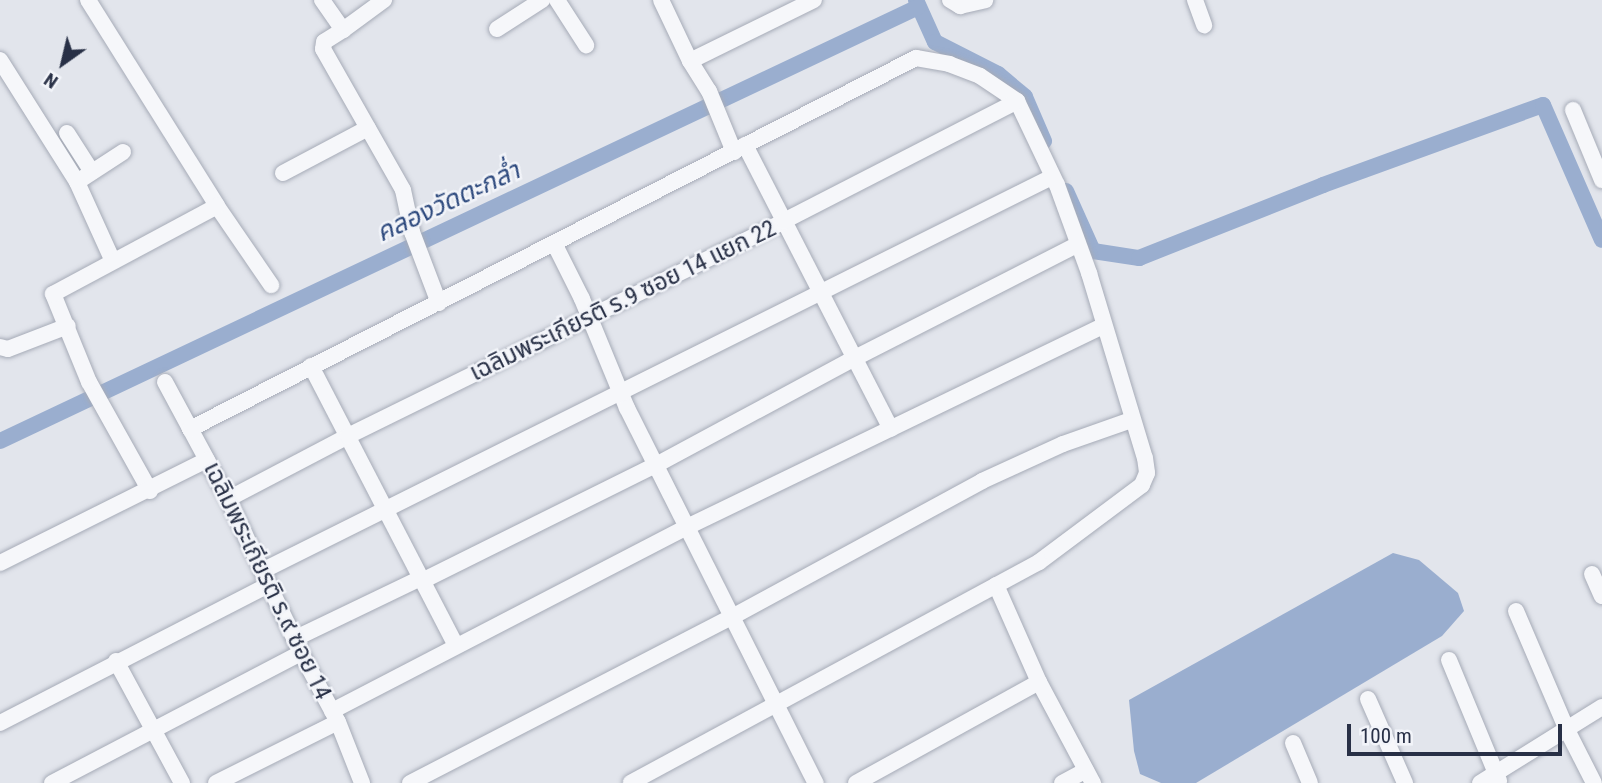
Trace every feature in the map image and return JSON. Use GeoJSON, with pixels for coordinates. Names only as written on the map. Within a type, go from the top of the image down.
{"type":"FeatureCollection","features":[{"type":"Feature","properties":{"kind":"street"},"geometry":{"type":"LineString","coordinates":[[88,0],[217,206],[271,285]]}},
{"type":"Feature","properties":{"kind":"street"},"geometry":{"type":"LineString","coordinates":[[321,0],[343,30]]}},
{"type":"Feature","properties":{"kind":"street"},"geometry":{"type":"LineString","coordinates":[[384,0],[324,42],[323,49],[403,190],[420,258],[439,303]]}},
{"type":"Feature","properties":{"kind":"street"},"geometry":{"type":"LineString","coordinates":[[497,29],[542,0]]}},
{"type":"Feature","properties":{"kind":"street"},"geometry":{"type":"LineString","coordinates":[[557,0],[586,45]]}},
{"type":"Feature","properties":{"kind":"street"},"geometry":{"type":"LineString","coordinates":[[661,0],[690,61],[709,91],[720,118],[784,222],[891,429]]}},
{"type":"Feature","properties":{"kind":"street"},"geometry":{"type":"LineString","coordinates":[[690,61],[814,0]]}},
{"type":"Feature","properties":{"kind":"street"},"geometry":{"type":"LineString","coordinates":[[950,0],[960,6],[985,0]]}},
{"type":"Feature","properties":{"kind":"street"},"geometry":{"type":"LineString","coordinates":[[1195,0],[1204,25]]}},
{"type":"Feature","properties":{"kind":"street"},"geometry":{"type":"LineString","coordinates":[[190,429],[310,366],[555,245],[916,58],[931,59],[980,76],[1017,100],[1052,177],[1104,325],[1131,420],[1145,458],[1147,473],[1142,485],[1039,562],[631,783]]}},
{"type":"Feature","properties":{"kind":"street"},"geometry":{"type":"LineString","coordinates":[[0,60],[77,183],[112,260]]}},
{"type":"Feature","properties":{"kind":"street","name":"เฉลิมพระเกียรติ ร.9 ซอย 14 แยก 22"},"geometry":{"type":"LineString","coordinates":[[228,499],[348,436],[784,222],[1017,100]]}},
{"type":"Feature","properties":{"kind":"street"},"geometry":{"type":"LineString","coordinates":[[1573,110],[1602,180]]}},
{"type":"Feature","properties":{"kind":"street"},"geometry":{"type":"LineString","coordinates":[[283,173],[368,128]]}},
{"type":"Feature","properties":{"kind":"street"},"geometry":{"type":"LineString","coordinates":[[67,133],[92,172]]}},
{"type":"Feature","properties":{"kind":"street"},"geometry":{"type":"LineString","coordinates":[[77,183],[123,152]]}},
{"type":"Feature","properties":{"kind":"street"},"geometry":{"type":"LineString","coordinates":[[0,723],[266,578],[384,508],[1052,177]]}},
{"type":"Feature","properties":{"kind":"street"},"geometry":{"type":"LineString","coordinates":[[150,491],[89,382],[53,294],[217,206]]}},
{"type":"Feature","properties":{"kind":"street"},"geometry":{"type":"LineString","coordinates":[[555,245],[620,392],[816,783]]}},
{"type":"Feature","properties":{"kind":"street"},"geometry":{"type":"LineString","coordinates":[[52,783],[421,579],[656,465],[855,358],[1077,245]]}},
{"type":"Feature","properties":{"kind":"street"},"geometry":{"type":"LineString","coordinates":[[216,783],[456,646],[687,527],[1104,325]]}},
{"type":"Feature","properties":{"kind":"street"},"geometry":{"type":"LineString","coordinates":[[0,347],[8,349],[68,326]]}},
{"type":"Feature","properties":{"kind":"street"},"geometry":{"type":"LineString","coordinates":[[310,366],[456,646]]}},
{"type":"Feature","properties":{"kind":"street","name":"เฉลิมพระเกียรติ ร.๙ ซอย 14"},"geometry":{"type":"LineString","coordinates":[[165,382],[228,499],[297,646],[335,717],[362,783]]}},
{"type":"Feature","properties":{"kind":"street"},"geometry":{"type":"LineString","coordinates":[[410,783],[732,617],[982,481],[1063,444],[1131,420]]}},
{"type":"Feature","properties":{"kind":"street"},"geometry":{"type":"LineString","coordinates":[[0,563],[150,491],[207,460]]}},
{"type":"Feature","properties":{"kind":"street"},"geometry":{"type":"LineString","coordinates":[[1592,574],[1602,596]]}},
{"type":"Feature","properties":{"kind":"street"},"geometry":{"type":"LineString","coordinates":[[996,585],[1039,682],[1089,777],[1062,783]]}},
{"type":"Feature","properties":{"kind":"street"},"geometry":{"type":"LineString","coordinates":[[1516,611],[1567,730],[1594,783]]}},
{"type":"Feature","properties":{"kind":"street"},"geometry":{"type":"LineString","coordinates":[[1449,660],[1498,778]]}},
{"type":"Feature","properties":{"kind":"street"},"geometry":{"type":"LineString","coordinates":[[116,661],[182,783]]}},
{"type":"Feature","properties":{"kind":"street"},"geometry":{"type":"LineString","coordinates":[[856,783],[1039,682]]}},
{"type":"Feature","properties":{"kind":"street"},"geometry":{"type":"LineString","coordinates":[[1368,699],[1405,783]]}},
{"type":"Feature","properties":{"kind":"street"},"geometry":{"type":"LineString","coordinates":[[1480,783],[1498,778],[1602,707]]}},
{"type":"Feature","properties":{"kind":"street"},"geometry":{"type":"LineString","coordinates":[[1293,743],[1310,783]]}},
{"type":"Feature","properties":{"kind":"water"},"geometry":{"type":"Polygon","coordinates":[[[1393,553],[1419,560],[1458,593],[1464,611],[1442,636],[1196,783],[1161,783],[1140,774],[1134,751],[1129,700],[1393,553]]]}},
{"type":"Feature","properties":{"kind":"waterway"},"geometry":{"type":"LineString","coordinates":[[916,0],[935,42],[998,74],[1025,97],[1044,141]]}},
{"type":"Feature","properties":{"kind":"waterway","name":"คลองวัดตะกล่ำ"},"geometry":{"type":"LineString","coordinates":[[0,441],[918,7]]}},
{"type":"Feature","properties":{"kind":"waterway"},"geometry":{"type":"LineString","coordinates":[[1066,191],[1093,251],[1139,258],[1323,185],[1543,105],[1602,240]]}}]}
